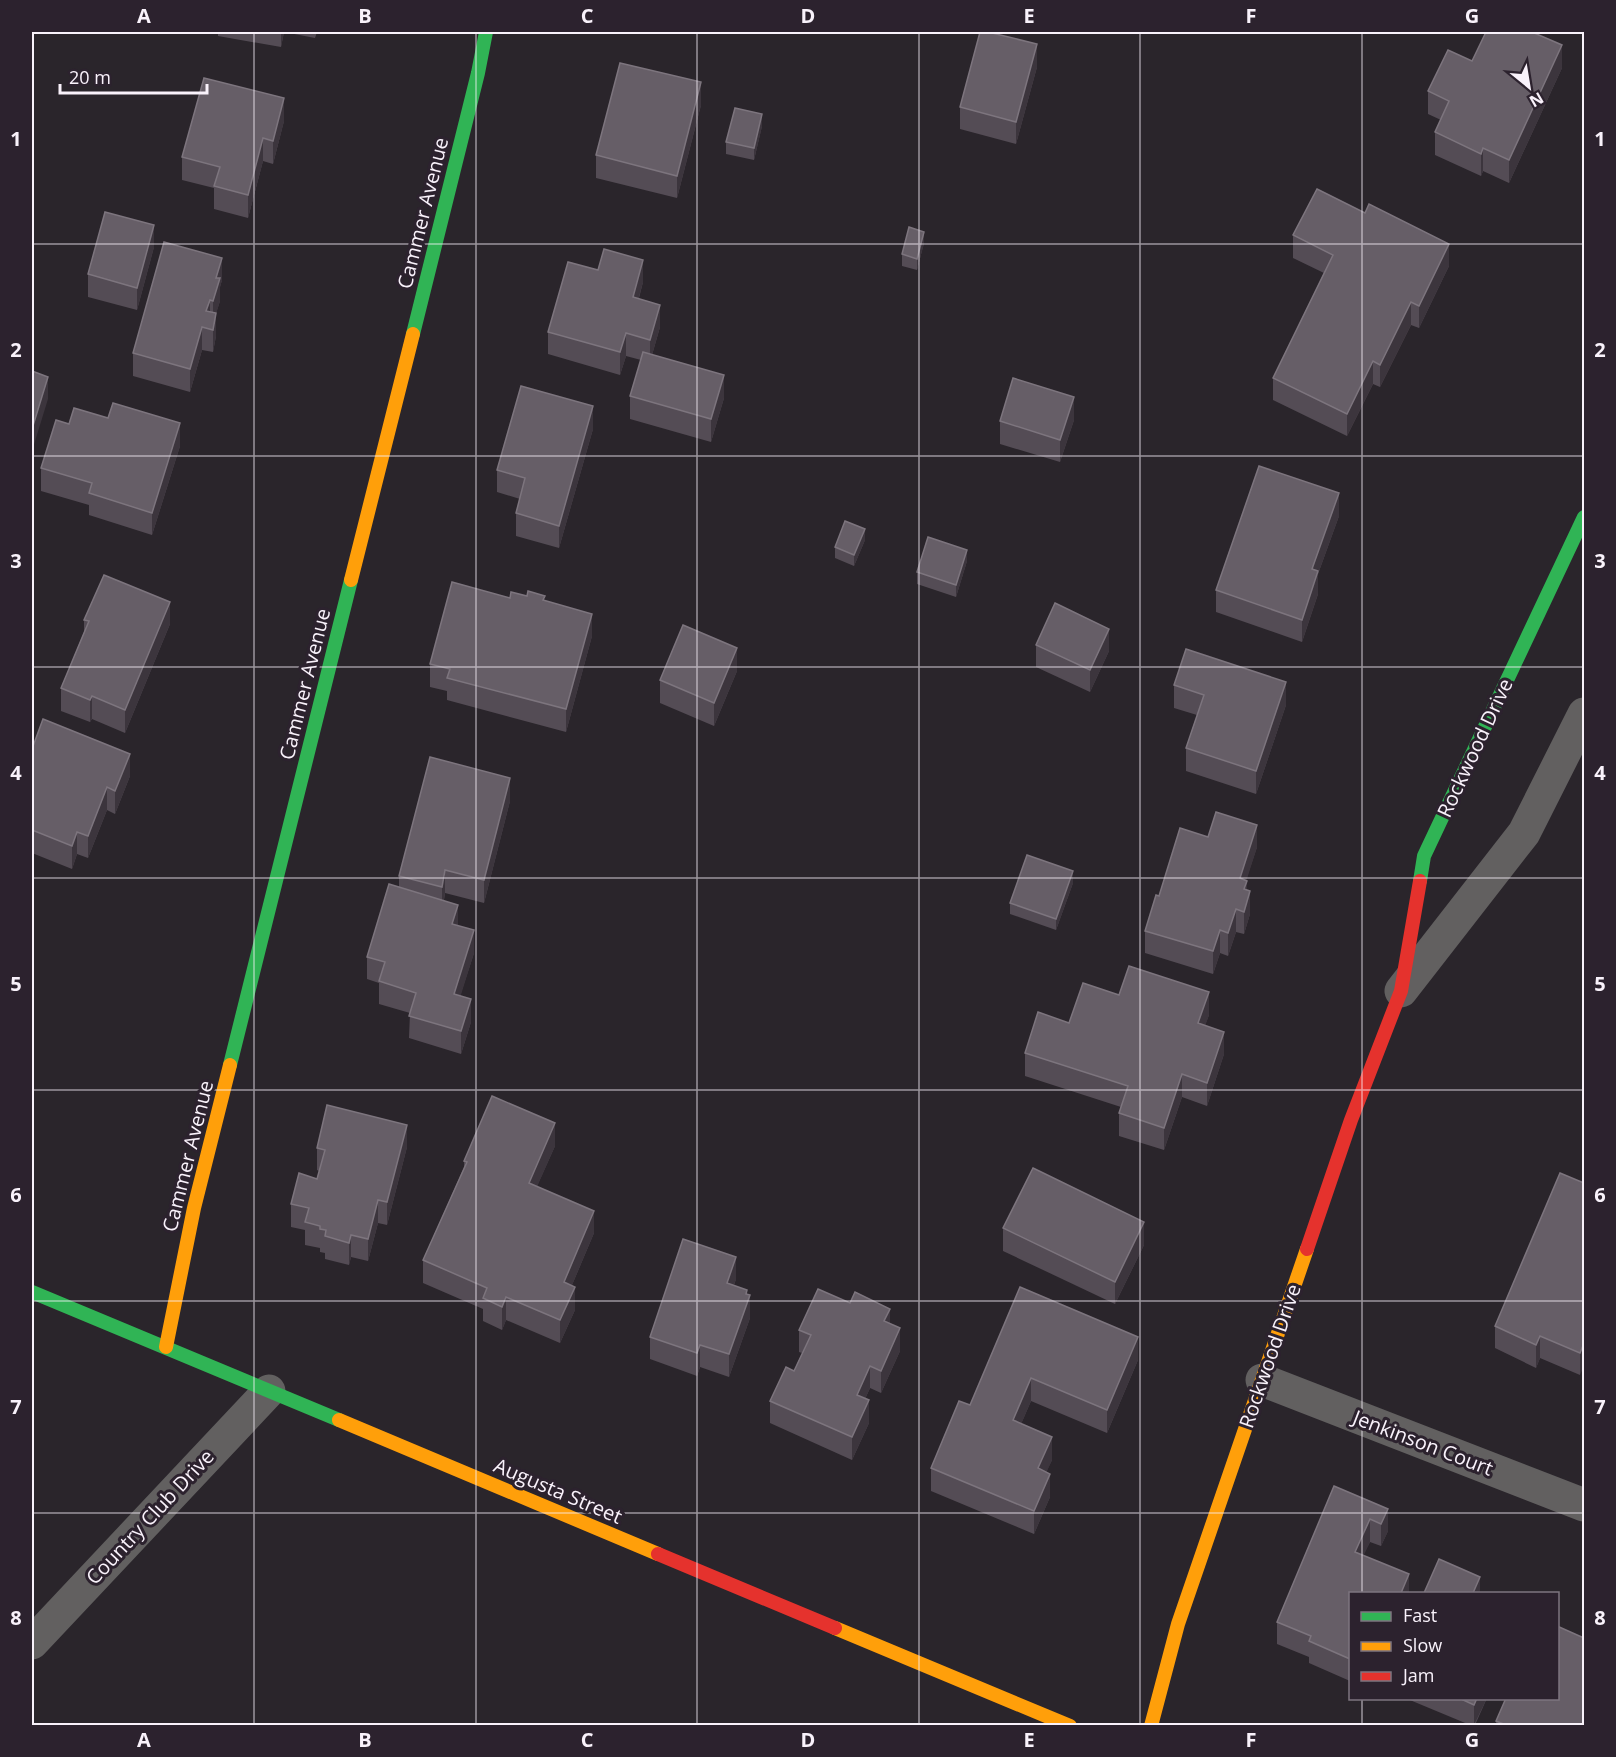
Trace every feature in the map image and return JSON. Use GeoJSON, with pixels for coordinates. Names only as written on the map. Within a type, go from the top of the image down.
{"type":"FeatureCollection","features":[{"type":"Feature","properties":{"kind":"street","name":"Cammer Avenue"},"geometry":{"type":"LineString","coordinates":[[166,1347],[194,1208],[478,73],[486,32]]}},
{"type":"Feature","properties":{"kind":"street","name":"Rockwood Drive"},"geometry":{"type":"LineString","coordinates":[[1151,1725],[1178,1624],[1351,1120],[1401,991],[1424,856],[1584,517]]}},
{"type":"Feature","properties":{"kind":"street","name":"Rockwood Drive"},"geometry":{"type":"LineString","coordinates":[[1401,991],[1524,833],[1584,714]]}},
{"type":"Feature","properties":{"kind":"street","name":"Augusta Street"},"geometry":{"type":"LineString","coordinates":[[32,1292],[1071,1725]]}},
{"type":"Feature","properties":{"kind":"street","name":"Jenkinson Court"},"geometry":{"type":"LineString","coordinates":[[1262,1380],[1584,1505]]}},
{"type":"Feature","properties":{"kind":"street","name":"Country Club Drive"},"geometry":{"type":"LineString","coordinates":[[32,1643],[269,1391]]}},
{"type":"Feature","properties":{"kind":"building"},"geometry":{"type":"Polygon","coordinates":[[[980,32],[1037,44],[1016,122],[960,107],[980,32]]]}},
{"type":"Feature","properties":{"kind":"building"},"geometry":{"type":"Polygon","coordinates":[[[1486,32],[1532,32],[1562,45],[1509,160],[1483,148],[1481,154],[1435,132],[1449,101],[1428,91],[1448,50],[1472,61],[1486,32]]]}},
{"type":"Feature","properties":{"kind":"building"},"geometry":{"type":"Polygon","coordinates":[[[620,63],[701,82],[677,176],[596,155],[620,63]]]}},
{"type":"Feature","properties":{"kind":"building"},"geometry":{"type":"Polygon","coordinates":[[[204,78],[284,98],[273,141],[263,138],[248,195],[214,186],[220,167],[182,157],[204,78]]]}},
{"type":"Feature","properties":{"kind":"building"},"geometry":{"type":"Polygon","coordinates":[[[735,108],[762,114],[754,148],[726,142],[735,108]]]}},
{"type":"Feature","properties":{"kind":"building"},"geometry":{"type":"Polygon","coordinates":[[[1317,189],[1365,213],[1369,204],[1449,244],[1419,306],[1411,302],[1380,365],[1373,361],[1347,414],[1273,378],[1333,255],[1293,235],[1317,189]]]}},
{"type":"Feature","properties":{"kind":"building"},"geometry":{"type":"Polygon","coordinates":[[[105,212],[154,225],[137,288],[88,274],[105,212]]]}},
{"type":"Feature","properties":{"kind":"building"},"geometry":{"type":"Polygon","coordinates":[[[909,227],[924,232],[917,259],[902,254],[909,227]]]}},
{"type":"Feature","properties":{"kind":"building"},"geometry":{"type":"Polygon","coordinates":[[[164,242],[222,258],[216,278],[220,278],[213,301],[210,300],[206,311],[216,313],[213,330],[202,327],[190,369],[133,353],[164,242]]]}},
{"type":"Feature","properties":{"kind":"building"},"geometry":{"type":"Polygon","coordinates":[[[604,249],[643,260],[633,297],[660,305],[650,340],[626,333],[620,352],[548,332],[568,262],[598,270],[604,249]]]}},
{"type":"Feature","properties":{"kind":"building"},"geometry":{"type":"Polygon","coordinates":[[[643,352],[724,375],[711,419],[630,396],[643,352]]]}},
{"type":"Feature","properties":{"kind":"building"},"geometry":{"type":"Polygon","coordinates":[[[32,371],[48,377],[32,429],[32,371]]]}},
{"type":"Feature","properties":{"kind":"building"},"geometry":{"type":"Polygon","coordinates":[[[1013,378],[1074,397],[1060,440],[1000,421],[1013,378]]]}},
{"type":"Feature","properties":{"kind":"building"},"geometry":{"type":"Polygon","coordinates":[[[521,386],[593,406],[559,526],[516,513],[525,478],[497,470],[521,386]]]}},
{"type":"Feature","properties":{"kind":"building"},"geometry":{"type":"Polygon","coordinates":[[[113,403],[180,423],[152,513],[89,493],[92,483],[41,468],[56,420],[69,424],[74,408],[108,418],[113,403]]]}},
{"type":"Feature","properties":{"kind":"building"},"geometry":{"type":"Polygon","coordinates":[[[1259,466],[1339,493],[1312,569],[1318,571],[1302,620],[1216,590],[1259,466]]]}},
{"type":"Feature","properties":{"kind":"building"},"geometry":{"type":"Polygon","coordinates":[[[845,521],[865,529],[854,555],[835,547],[845,521]]]}},
{"type":"Feature","properties":{"kind":"building"},"geometry":{"type":"Polygon","coordinates":[[[928,537],[967,550],[956,585],[917,572],[928,537]]]}},
{"type":"Feature","properties":{"kind":"building"},"geometry":{"type":"Polygon","coordinates":[[[104,575],[170,602],[125,710],[92,696],[90,700],[61,688],[89,621],[84,620],[104,575]]]}},
{"type":"Feature","properties":{"kind":"building"},"geometry":{"type":"Polygon","coordinates":[[[452,582],[510,598],[511,592],[527,596],[528,591],[545,596],[543,600],[592,614],[566,709],[447,678],[450,669],[430,664],[452,582]]]}},
{"type":"Feature","properties":{"kind":"building"},"geometry":{"type":"Polygon","coordinates":[[[1055,603],[1109,629],[1090,670],[1036,645],[1055,603]]]}},
{"type":"Feature","properties":{"kind":"building"},"geometry":{"type":"Polygon","coordinates":[[[683,625],[737,648],[714,703],[660,680],[683,625]]]}},
{"type":"Feature","properties":{"kind":"building"},"geometry":{"type":"Polygon","coordinates":[[[1186,649],[1286,682],[1256,771],[1186,748],[1204,695],[1174,685],[1186,649]]]}},
{"type":"Feature","properties":{"kind":"building"},"geometry":{"type":"Polygon","coordinates":[[[43,719],[130,754],[115,791],[107,787],[88,836],[77,832],[72,846],[32,830],[32,749],[43,719]]]}},
{"type":"Feature","properties":{"kind":"building"},"geometry":{"type":"Polygon","coordinates":[[[430,757],[510,778],[484,880],[445,870],[442,887],[399,876],[430,757]]]}},
{"type":"Feature","properties":{"kind":"building"},"geometry":{"type":"Polygon","coordinates":[[[1216,812],[1257,825],[1240,878],[1247,881],[1244,889],[1250,891],[1244,912],[1236,909],[1228,933],[1220,930],[1213,951],[1145,931],[1156,895],[1159,896],[1180,828],[1208,837],[1216,812]]]}},
{"type":"Feature","properties":{"kind":"building"},"geometry":{"type":"Polygon","coordinates":[[[1027,855],[1073,871],[1056,919],[1010,903],[1027,855]]]}},
{"type":"Feature","properties":{"kind":"building"},"geometry":{"type":"Polygon","coordinates":[[[389,884],[458,905],[452,924],[474,930],[454,994],[471,999],[461,1031],[409,1016],[416,993],[379,981],[385,962],[367,957],[389,884]]]}},
{"type":"Feature","properties":{"kind":"building"},"geometry":{"type":"Polygon","coordinates":[[[1129,966],[1209,992],[1198,1023],[1224,1032],[1207,1083],[1182,1074],[1164,1128],[1119,1113],[1128,1086],[1025,1053],[1038,1012],[1069,1023],[1083,983],[1119,995],[1129,966]]]}},
{"type":"Feature","properties":{"kind":"building"},"geometry":{"type":"Polygon","coordinates":[[[492,1096],[555,1123],[529,1183],[594,1211],[564,1282],[575,1287],[560,1320],[506,1297],[502,1307],[483,1298],[487,1288],[423,1260],[467,1162],[464,1161],[492,1096]]]}},
{"type":"Feature","properties":{"kind":"building"},"geometry":{"type":"Polygon","coordinates":[[[327,1105],[407,1125],[387,1202],[378,1200],[368,1239],[351,1235],[349,1243],[325,1236],[326,1230],[305,1222],[309,1208],[291,1204],[299,1173],[317,1179],[325,1150],[317,1148],[327,1105]]]}},
{"type":"Feature","properties":{"kind":"building"},"geometry":{"type":"Polygon","coordinates":[[[1033,1168],[1144,1222],[1115,1282],[1003,1228],[1033,1168]]]}},
{"type":"Feature","properties":{"kind":"building"},"geometry":{"type":"Polygon","coordinates":[[[1560,1173],[1584,1183],[1584,1343],[1580,1353],[1540,1336],[1536,1345],[1495,1326],[1560,1173]]]}},
{"type":"Feature","properties":{"kind":"building"},"geometry":{"type":"Polygon","coordinates":[[[683,1239],[736,1257],[727,1283],[747,1290],[746,1294],[750,1295],[729,1354],[700,1345],[697,1353],[650,1337],[683,1239]]]}},
{"type":"Feature","properties":{"kind":"building"},"geometry":{"type":"Polygon","coordinates":[[[1020,1287],[1138,1337],[1107,1410],[1031,1378],[1013,1420],[1052,1437],[1038,1468],[1050,1474],[1034,1511],[931,1468],[959,1401],[970,1405],[1020,1287]]]}},
{"type":"Feature","properties":{"kind":"building"},"geometry":{"type":"Polygon","coordinates":[[[818,1289],[850,1303],[855,1292],[890,1309],[884,1321],[900,1328],[881,1371],[870,1366],[857,1395],[869,1400],[852,1437],[770,1401],[786,1367],[794,1371],[811,1335],[799,1330],[818,1289]]]}},
{"type":"Feature","properties":{"kind":"building"},"geometry":{"type":"Polygon","coordinates":[[[1334,1486],[1388,1509],[1381,1524],[1370,1519],[1355,1552],[1409,1574],[1401,1592],[1349,1592],[1349,1659],[1309,1641],[1311,1636],[1277,1622],[1334,1486]]]}},
{"type":"Feature","properties":{"kind":"building"},"geometry":{"type":"Polygon","coordinates":[[[1439,1559],[1480,1577],[1473,1592],[1424,1592],[1439,1559]]]}},
{"type":"Feature","properties":{"kind":"building"},"geometry":{"type":"Polygon","coordinates":[[[1559,1627],[1584,1638],[1584,1725],[1506,1725],[1496,1721],[1505,1700],[1559,1700],[1559,1627]]]}},
{"type":"Feature","properties":{"kind":"building"},"geometry":{"type":"Polygon","coordinates":[[[1463,1700],[1476,1700],[1474,1705],[1463,1700]]]}},
{"type":"Feature","properties":{"kind":"traffic: fast"},"geometry":{"type":"LineString","coordinates":[[413,334],[478,73],[486,32]]}},
{"type":"Feature","properties":{"kind":"traffic: fast"},"geometry":{"type":"LineString","coordinates":[[1420,881],[1424,856],[1584,517]]}},
{"type":"Feature","properties":{"kind":"traffic: fast"},"geometry":{"type":"LineString","coordinates":[[230,1065],[351,580]]}},
{"type":"Feature","properties":{"kind":"traffic: fast"},"geometry":{"type":"LineString","coordinates":[[32,1292],[339,1420]]}},
{"type":"Feature","properties":{"kind":"traffic: slow"},"geometry":{"type":"LineString","coordinates":[[351,580],[413,334]]}},
{"type":"Feature","properties":{"kind":"traffic: slow"},"geometry":{"type":"LineString","coordinates":[[166,1347],[194,1208],[230,1065]]}},
{"type":"Feature","properties":{"kind":"traffic: slow"},"geometry":{"type":"LineString","coordinates":[[1151,1726],[1178,1624],[1307,1249]]}},
{"type":"Feature","properties":{"kind":"traffic: slow"},"geometry":{"type":"LineString","coordinates":[[339,1420],[658,1554]]}},
{"type":"Feature","properties":{"kind":"traffic: slow"},"geometry":{"type":"LineString","coordinates":[[835,1628],[1070,1726]]}},
{"type":"Feature","properties":{"kind":"traffic: jam"},"geometry":{"type":"LineString","coordinates":[[1307,1249],[1351,1120],[1401,991],[1420,881]]}},
{"type":"Feature","properties":{"kind":"traffic: jam"},"geometry":{"type":"LineString","coordinates":[[658,1554],[835,1628]]}}]}
